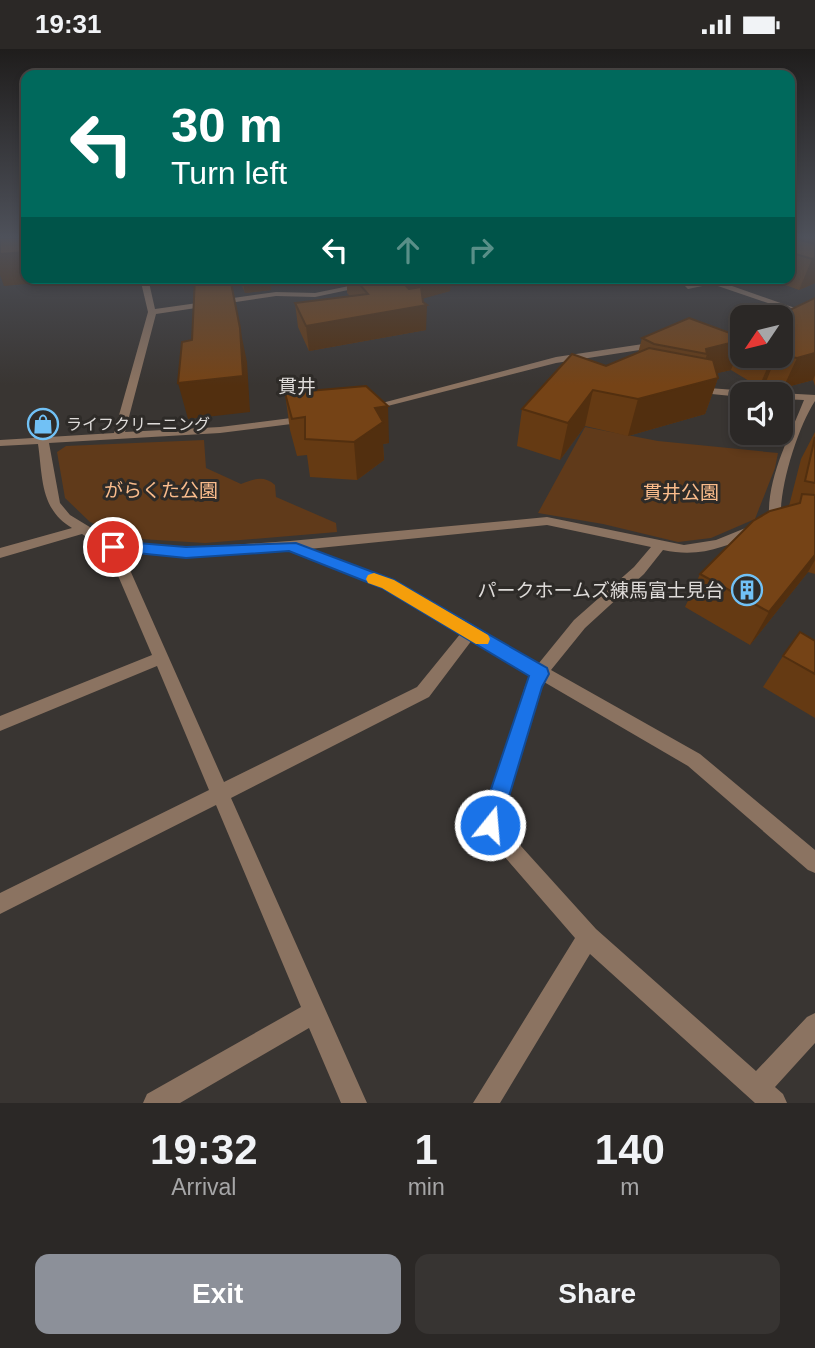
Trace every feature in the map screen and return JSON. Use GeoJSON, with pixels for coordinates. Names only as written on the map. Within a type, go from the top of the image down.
{"type":"FeatureCollection","features":[{"type":"Feature","properties":{"kind":"street"},"geometry":{"type":"LineString","coordinates":[[119,435],[152,311],[146,287]]}},
{"type":"Feature","properties":{"kind":"street"},"geometry":{"type":"LineString","coordinates":[[152,311],[265,296],[316,295],[355,287]]}},
{"type":"Feature","properties":{"kind":"street"},"geometry":{"type":"LineString","coordinates":[[728,287],[781,305]]}},
{"type":"Feature","properties":{"kind":"street"},"geometry":{"type":"LineString","coordinates":[[793,309],[811,315],[793,321]]}},
{"type":"Feature","properties":{"kind":"street"},"geometry":{"type":"LineString","coordinates":[[351,412],[556,360],[643,347]]}},
{"type":"Feature","properties":{"kind":"street"},"geometry":{"type":"LineString","coordinates":[[556,360],[595,368]]}},
{"type":"Feature","properties":{"kind":"street"},"geometry":{"type":"LineString","coordinates":[[684,387],[730,392]]}},
{"type":"Feature","properties":{"kind":"street"},"geometry":{"type":"LineString","coordinates":[[43,441],[54,504],[65,518],[81,530],[113,547],[186,553],[290,546],[547,521],[684,550],[718,544],[781,520],[772,508],[788,454],[813,398],[793,397]]}},
{"type":"Feature","properties":{"kind":"street"},"geometry":{"type":"LineString","coordinates":[[0,443],[220,430],[313,418]]}},
{"type":"Feature","properties":{"kind":"street"},"geometry":{"type":"LineString","coordinates":[[0,554],[81,530]]}},
{"type":"Feature","properties":{"kind":"street"},"geometry":{"type":"LineString","coordinates":[[659,545],[630,581],[580,624],[540,674],[533,687],[490,825],[588,937],[766,1096],[815,1025]]}},
{"type":"Feature","properties":{"kind":"street"},"geometry":{"type":"LineString","coordinates":[[290,546],[388,584],[540,674],[694,759],[815,863]]}},
{"type":"Feature","properties":{"kind":"street"},"geometry":{"type":"LineString","coordinates":[[113,547],[354,1103]]}},
{"type":"Feature","properties":{"kind":"street"},"geometry":{"type":"LineString","coordinates":[[0,904],[423,692],[470,632]]}},
{"type":"Feature","properties":{"kind":"street"},"geometry":{"type":"LineString","coordinates":[[0,724],[161,659]]}},
{"type":"Feature","properties":{"kind":"street"},"geometry":{"type":"LineString","coordinates":[[486,1103],[588,937]]}},
{"type":"Feature","properties":{"kind":"street"},"geometry":{"type":"LineString","coordinates":[[156,1103],[314,1012]]}},
{"type":"Feature","properties":{"kind":"green space","name":"貫井公園"},"geometry":{"type":"Polygon","coordinates":[[[585,427],[658,441],[778,453],[775,468],[755,519],[711,538],[678,542],[603,524],[538,513],[585,427]]]}},
{"type":"Feature","properties":{"kind":"green space","name":"がらくた公園"},"geometry":{"type":"Polygon","coordinates":[[[204,440],[206,468],[241,484],[258,479],[267,480],[275,485],[276,497],[336,523],[337,532],[205,543],[124,538],[90,522],[65,498],[57,452],[66,446],[204,440]]]}},
{"type":"Feature","properties":{"kind":"building"},"geometry":{"type":"Polygon","coordinates":[[[195,287],[232,287],[240,328],[243,376],[178,383],[182,342],[192,340],[195,287]]]}},
{"type":"Feature","properties":{"kind":"building"},"geometry":{"type":"Polygon","coordinates":[[[362,287],[421,287],[423,302],[427,305],[306,326],[295,303],[368,294],[362,287]]]}},
{"type":"Feature","properties":{"kind":"building"},"geometry":{"type":"Polygon","coordinates":[[[815,298],[815,353],[797,358],[793,357],[793,308],[815,298]]]}},
{"type":"Feature","properties":{"kind":"building"},"geometry":{"type":"Polygon","coordinates":[[[689,318],[730,333],[730,343],[706,349],[707,354],[654,344],[642,338],[689,318]]]}},
{"type":"Feature","properties":{"kind":"building"},"geometry":{"type":"Polygon","coordinates":[[[649,348],[713,360],[718,378],[638,399],[593,390],[568,423],[522,409],[572,354],[606,366],[649,348]]]}},
{"type":"Feature","properties":{"kind":"building"},"geometry":{"type":"Polygon","coordinates":[[[366,386],[388,406],[375,408],[383,422],[354,442],[305,439],[305,417],[292,419],[285,393],[366,386]]]}},
{"type":"Feature","properties":{"kind":"building"},"geometry":{"type":"Polygon","coordinates":[[[815,437],[815,483],[805,481],[815,437]]]}},
{"type":"Feature","properties":{"kind":"building"},"geometry":{"type":"Polygon","coordinates":[[[802,494],[815,495],[815,555],[769,612],[700,574],[753,521],[770,511],[800,503],[802,494]]]}},
{"type":"Feature","properties":{"kind":"building"},"geometry":{"type":"Polygon","coordinates":[[[800,632],[815,641],[815,674],[783,656],[800,632]]]}},
{"type":"Feature","properties":{"kind":"slow traffic"},"geometry":{"type":"LineString","coordinates":[[374,579],[388,584],[482,639]]}},
{"type":"Feature","properties":{"kind":"place","name":"ライフクリーニング"},"geometry":{"type":"Point","coordinates":[43,424]}},
{"type":"Feature","properties":{"kind":"place","name":"パークホームズ練馬富士見台"},"geometry":{"type":"Point","coordinates":[747,590]}},
{"type":"Feature","properties":{"kind":"district","name":"貫井"},"geometry":{"type":"Point","coordinates":[297,386]}},
{"type":"Feature","properties":{"kind":"route"},"geometry":{"type":"LineString","coordinates":[[113,547],[186,553],[290,546],[388,584],[540,674],[533,687],[490,825]]}}]}
